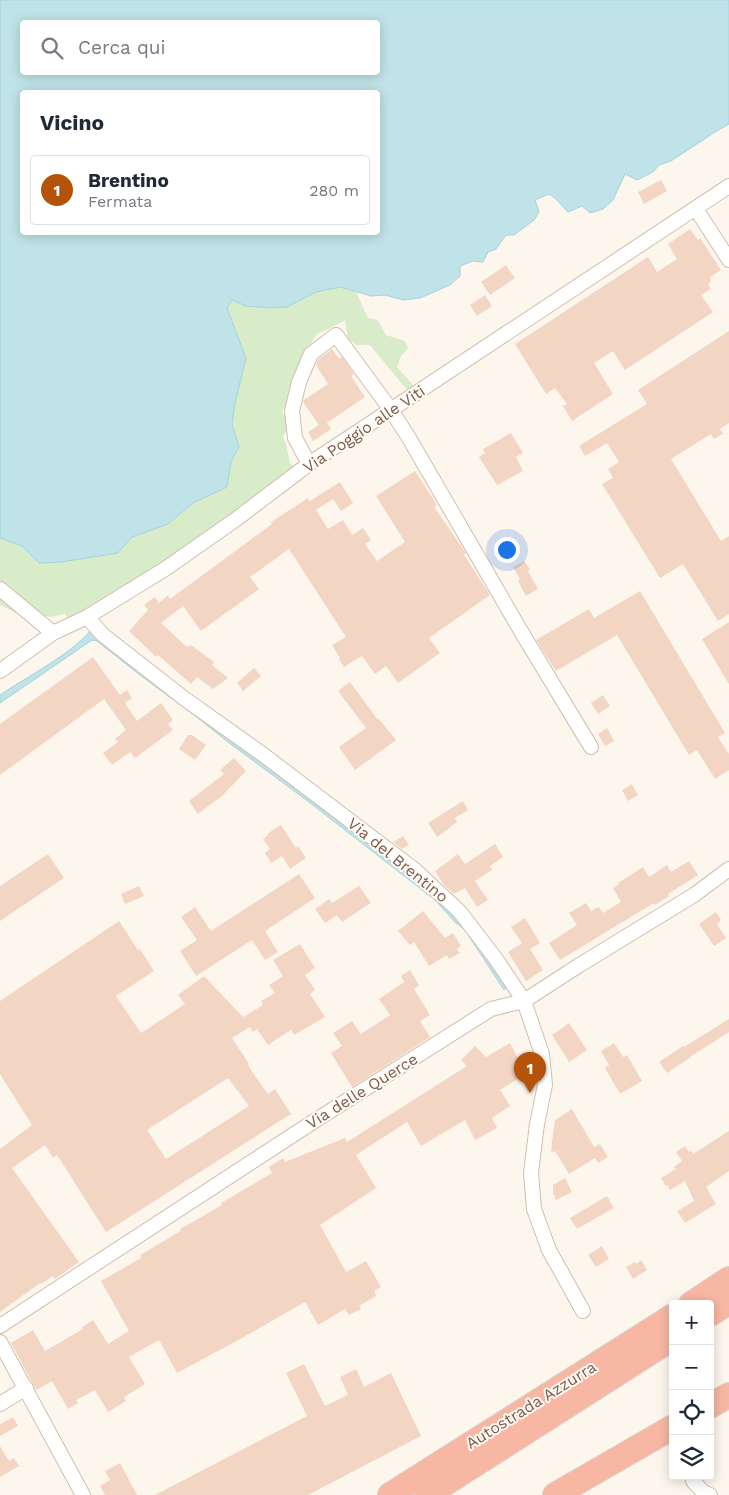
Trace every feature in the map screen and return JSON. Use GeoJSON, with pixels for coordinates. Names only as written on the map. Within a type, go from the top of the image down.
{"type":"FeatureCollection","features":[{"type":"Feature","properties":{"kind":"highway"},"geometry":{"type":"LineString","coordinates":[[697,1300],[729,1279]]}},
{"type":"Feature","properties":{"kind":"highway"},"geometry":{"type":"LineString","coordinates":[[714,1311],[729,1302]]}},
{"type":"Feature","properties":{"kind":"highway","name":"Autostrada Azzurra"},"geometry":{"type":"LineString","coordinates":[[390,1495],[669,1319]]}},
{"type":"Feature","properties":{"kind":"highway","name":"Autostrada Azzurra"},"geometry":{"type":"LineString","coordinates":[[427,1495],[669,1341]]}},
{"type":"Feature","properties":{"kind":"highway"},"geometry":{"type":"LineString","coordinates":[[714,1404],[729,1395]]}},
{"type":"Feature","properties":{"kind":"highway"},"geometry":{"type":"LineString","coordinates":[[714,1422],[729,1413]]}},
{"type":"Feature","properties":{"kind":"highway"},"geometry":{"type":"LineString","coordinates":[[555,1495],[669,1429]]}},
{"type":"Feature","properties":{"kind":"highway"},"geometry":{"type":"LineString","coordinates":[[587,1495],[669,1448]]}},
{"type":"Feature","properties":{"kind":"street","name":"Via Poggio alle Viti"},"geometry":{"type":"LineString","coordinates":[[0,672],[53,633],[87,617],[165,569],[235,520],[309,464],[729,186]]}},
{"type":"Feature","properties":{"kind":"street"},"geometry":{"type":"LineString","coordinates":[[696,209],[729,260]]}},
{"type":"Feature","properties":{"kind":"street"},"geometry":{"type":"LineString","coordinates":[[309,464],[294,438],[292,411],[299,382],[311,354],[336,335],[391,410],[591,746]]}},
{"type":"Feature","properties":{"kind":"street"},"geometry":{"type":"LineString","coordinates":[[0,589],[53,633]]}},
{"type":"Feature","properties":{"kind":"street","name":"Via del Brentino"},"geometry":{"type":"LineString","coordinates":[[87,617],[103,635],[185,699],[265,756],[415,870],[466,920],[496,959],[524,1001],[542,1054],[546,1085],[537,1124],[531,1173],[534,1209],[549,1250],[583,1311]]}},
{"type":"Feature","properties":{"kind":"street","name":"Via delle Querce"},"geometry":{"type":"LineString","coordinates":[[0,1326],[299,1130],[491,1009],[524,1001],[686,900],[729,869]]}},
{"type":"Feature","properties":{"kind":"street"},"geometry":{"type":"LineString","coordinates":[[0,1342],[83,1495]]}},
{"type":"Feature","properties":{"kind":"street"},"geometry":{"type":"LineString","coordinates":[[0,1404],[26,1388]]}},
{"type":"Feature","properties":{"kind":"street"},"geometry":{"type":"LineString","coordinates":[[693,1482],[703,1492],[710,1495]]}},
{"type":"Feature","properties":{"kind":"green space"},"geometry":{"type":"Polygon","coordinates":[[[340,287],[356,292],[368,318],[378,320],[386,335],[405,341],[408,348],[401,356],[397,367],[419,392],[412,396],[370,345],[356,345],[348,339],[345,320],[317,334],[301,359],[303,363],[290,399],[282,411],[287,424],[287,429],[283,436],[290,463],[299,471],[72,624],[65,614],[51,617],[31,613],[23,616],[0,605],[0,538],[22,546],[39,563],[61,562],[118,553],[132,537],[168,524],[193,503],[227,487],[231,463],[239,447],[232,424],[235,403],[227,308],[232,300],[246,306],[287,307],[316,292],[340,287]]]}},
{"type":"Feature","properties":{"kind":"water"},"geometry":{"type":"Polygon","coordinates":[[[0,0],[729,0],[729,124],[637,180],[625,174],[613,200],[603,209],[590,213],[582,206],[568,212],[549,194],[535,200],[539,212],[534,220],[514,235],[506,235],[496,249],[488,252],[483,262],[473,261],[460,266],[460,276],[450,285],[420,298],[403,300],[385,295],[371,296],[340,287],[316,292],[287,307],[246,306],[232,300],[227,308],[246,358],[232,424],[239,447],[231,462],[227,487],[193,503],[168,524],[132,537],[118,553],[61,562],[39,563],[22,546],[0,538],[0,0]]]}},
{"type":"Feature","properties":{"kind":"water"},"geometry":{"type":"Polygon","coordinates":[[[91,630],[441,900],[467,928],[507,987],[504,990],[465,930],[435,900],[97,641],[92,640],[0,703],[0,695],[60,657],[91,630]]]}},
{"type":"Feature","properties":{"kind":"building"},"geometry":{"type":"Polygon","coordinates":[[[661,180],[667,191],[644,204],[638,192],[661,180]]]}},
{"type":"Feature","properties":{"kind":"building"},"geometry":{"type":"Polygon","coordinates":[[[690,229],[698,240],[700,238],[721,270],[710,277],[711,282],[708,284],[711,289],[701,295],[713,312],[625,370],[613,351],[594,363],[613,394],[572,421],[563,406],[567,404],[555,388],[546,394],[515,344],[648,257],[657,272],[677,259],[668,244],[690,229]]]}},
{"type":"Feature","properties":{"kind":"building"},"geometry":{"type":"Polygon","coordinates":[[[506,265],[515,278],[490,295],[481,282],[506,265]]]}},
{"type":"Feature","properties":{"kind":"building"},"geometry":{"type":"Polygon","coordinates":[[[485,295],[492,306],[477,316],[470,305],[485,295]]]}},
{"type":"Feature","properties":{"kind":"building"},"geometry":{"type":"Polygon","coordinates":[[[729,331],[729,423],[720,429],[723,434],[714,439],[711,434],[671,459],[721,541],[729,536],[729,614],[718,621],[683,564],[660,578],[602,484],[613,478],[608,469],[619,462],[607,443],[585,456],[579,446],[647,404],[638,390],[729,331]]]}},
{"type":"Feature","properties":{"kind":"building"},"geometry":{"type":"Polygon","coordinates":[[[332,349],[339,359],[342,357],[354,374],[351,376],[365,397],[327,423],[331,429],[313,441],[308,432],[319,425],[303,402],[328,384],[316,365],[318,360],[332,349]]]}},
{"type":"Feature","properties":{"kind":"building"},"geometry":{"type":"Polygon","coordinates":[[[511,433],[523,453],[516,457],[523,471],[497,485],[479,457],[485,453],[483,449],[511,433]]]}},
{"type":"Feature","properties":{"kind":"building"},"geometry":{"type":"Polygon","coordinates":[[[415,471],[437,505],[434,507],[466,553],[464,555],[490,595],[429,638],[440,653],[398,683],[386,666],[375,674],[362,656],[344,667],[332,645],[346,637],[289,549],[250,577],[259,589],[201,631],[183,606],[161,623],[187,647],[191,645],[214,662],[212,665],[228,678],[213,689],[197,677],[191,684],[158,655],[156,657],[129,631],[148,610],[144,605],[155,597],[159,603],[168,595],[170,599],[272,524],[271,522],[308,498],[310,501],[340,482],[353,503],[341,511],[333,499],[316,510],[328,529],[343,520],[352,535],[363,528],[371,540],[365,544],[377,561],[405,542],[376,496],[415,471]]]}},
{"type":"Feature","properties":{"kind":"building"},"geometry":{"type":"Polygon","coordinates":[[[524,561],[530,569],[528,571],[538,589],[526,596],[513,567],[524,561]]]}},
{"type":"Feature","properties":{"kind":"building"},"geometry":{"type":"Polygon","coordinates":[[[640,591],[725,733],[718,737],[729,754],[729,770],[715,779],[697,750],[689,755],[617,635],[556,671],[536,640],[589,609],[594,618],[640,591]]]}},
{"type":"Feature","properties":{"kind":"building"},"geometry":{"type":"Polygon","coordinates":[[[729,622],[729,684],[702,639],[729,622]]]}},
{"type":"Feature","properties":{"kind":"building"},"geometry":{"type":"Polygon","coordinates":[[[93,657],[120,695],[127,690],[132,698],[125,703],[137,721],[161,703],[173,720],[168,724],[173,730],[135,758],[130,752],[112,765],[103,753],[118,742],[115,739],[126,730],[104,699],[0,775],[0,724],[93,657]]]}},
{"type":"Feature","properties":{"kind":"building"},"geometry":{"type":"Polygon","coordinates":[[[254,668],[261,676],[243,691],[237,683],[254,668]]]}},
{"type":"Feature","properties":{"kind":"building"},"geometry":{"type":"Polygon","coordinates":[[[350,682],[378,720],[396,740],[355,770],[339,747],[366,728],[338,691],[350,682]]]}},
{"type":"Feature","properties":{"kind":"building"},"geometry":{"type":"Polygon","coordinates":[[[603,695],[610,706],[598,714],[591,703],[603,695]]]}},
{"type":"Feature","properties":{"kind":"building"},"geometry":{"type":"Polygon","coordinates":[[[607,728],[614,741],[605,746],[598,734],[607,728]]]}},
{"type":"Feature","properties":{"kind":"building"},"geometry":{"type":"Polygon","coordinates":[[[188,735],[192,735],[206,745],[195,760],[179,749],[188,735]]]}},
{"type":"Feature","properties":{"kind":"building"},"geometry":{"type":"Polygon","coordinates":[[[234,758],[246,771],[222,796],[198,814],[189,801],[224,774],[220,770],[234,758]]]}},
{"type":"Feature","properties":{"kind":"building"},"geometry":{"type":"Polygon","coordinates":[[[632,784],[638,795],[628,801],[622,790],[632,784]]]}},
{"type":"Feature","properties":{"kind":"building"},"geometry":{"type":"Polygon","coordinates":[[[463,801],[468,810],[455,818],[457,822],[437,837],[428,823],[463,801]]]}},
{"type":"Feature","properties":{"kind":"building"},"geometry":{"type":"Polygon","coordinates":[[[281,825],[296,848],[298,846],[306,858],[290,869],[282,856],[271,863],[265,853],[270,849],[263,839],[281,825]]]}},
{"type":"Feature","properties":{"kind":"building"},"geometry":{"type":"Polygon","coordinates":[[[403,836],[409,845],[402,849],[393,842],[403,836]]]}},
{"type":"Feature","properties":{"kind":"building"},"geometry":{"type":"Polygon","coordinates":[[[495,844],[503,857],[490,866],[492,870],[475,881],[488,900],[477,907],[465,888],[454,894],[444,885],[435,871],[458,854],[465,864],[495,844]]]}},
{"type":"Feature","properties":{"kind":"building"},"geometry":{"type":"Polygon","coordinates":[[[48,854],[64,878],[0,921],[0,886],[48,854]]]}},
{"type":"Feature","properties":{"kind":"building"},"geometry":{"type":"Polygon","coordinates":[[[689,861],[698,875],[668,894],[669,896],[655,905],[654,903],[560,960],[549,943],[577,925],[569,913],[586,903],[591,911],[599,907],[603,913],[621,902],[613,888],[643,867],[649,877],[667,865],[671,872],[689,861]]]}},
{"type":"Feature","properties":{"kind":"building"},"geometry":{"type":"Polygon","coordinates":[[[299,874],[315,898],[265,931],[278,952],[265,960],[252,940],[196,976],[180,951],[197,940],[181,917],[195,907],[211,931],[299,874]]]}},
{"type":"Feature","properties":{"kind":"building"},"geometry":{"type":"Polygon","coordinates":[[[139,886],[144,896],[125,904],[121,894],[139,886]]]}},
{"type":"Feature","properties":{"kind":"building"},"geometry":{"type":"Polygon","coordinates":[[[359,886],[371,903],[342,922],[337,915],[325,923],[315,909],[329,899],[332,903],[359,886]]]}},
{"type":"Feature","properties":{"kind":"building"},"geometry":{"type":"Polygon","coordinates":[[[423,911],[445,938],[453,933],[461,946],[457,949],[460,953],[449,959],[447,955],[429,966],[414,942],[410,945],[398,931],[423,911]]]}},
{"type":"Feature","properties":{"kind":"building"},"geometry":{"type":"Polygon","coordinates":[[[716,912],[721,920],[717,924],[726,938],[714,946],[699,924],[716,912]]]}},
{"type":"Feature","properties":{"kind":"building"},"geometry":{"type":"Polygon","coordinates":[[[525,918],[540,943],[530,949],[543,970],[526,981],[508,952],[522,943],[511,927],[525,918]]]}},
{"type":"Feature","properties":{"kind":"building"},"geometry":{"type":"Polygon","coordinates":[[[119,921],[154,971],[116,996],[141,1033],[185,1004],[178,995],[204,976],[243,1017],[263,1005],[261,1001],[275,993],[269,985],[283,976],[273,960],[300,944],[315,968],[305,975],[315,990],[310,994],[325,1017],[294,1035],[291,1030],[268,1045],[257,1029],[253,1032],[250,1027],[232,1038],[268,1094],[275,1089],[291,1114],[106,1232],[57,1155],[53,1158],[45,1145],[12,1168],[79,1262],[55,1279],[53,1276],[40,1283],[0,1312],[0,1149],[32,1125],[0,1074],[0,1001],[119,921]],[[228,1078],[147,1130],[166,1159],[249,1106],[228,1078]]]}},
{"type":"Feature","properties":{"kind":"building"},"geometry":{"type":"Polygon","coordinates":[[[410,970],[419,985],[414,989],[430,1015],[420,1021],[430,1037],[352,1087],[331,1053],[342,1046],[333,1033],[352,1021],[361,1034],[390,1015],[379,999],[404,982],[401,976],[410,970]]]}},
{"type":"Feature","properties":{"kind":"building"},"geometry":{"type":"Polygon","coordinates":[[[729,1019],[729,1032],[667,1073],[659,1062],[729,1019]]]}},
{"type":"Feature","properties":{"kind":"building"},"geometry":{"type":"Polygon","coordinates":[[[569,1023],[587,1050],[569,1062],[552,1035],[569,1023]]]}},
{"type":"Feature","properties":{"kind":"building"},"geometry":{"type":"Polygon","coordinates":[[[510,1043],[526,1074],[500,1090],[510,1106],[492,1118],[497,1128],[475,1140],[465,1120],[421,1146],[407,1122],[356,1155],[376,1188],[320,1225],[346,1272],[366,1261],[381,1287],[374,1291],[376,1296],[359,1306],[361,1309],[349,1315],[345,1309],[318,1325],[305,1302],[177,1373],[159,1340],[129,1357],[145,1384],[124,1397],[126,1401],[108,1412],[95,1390],[76,1400],[78,1403],[68,1409],[52,1381],[36,1390],[11,1343],[33,1330],[45,1351],[83,1329],[82,1327],[93,1320],[108,1344],[129,1331],[101,1281],[141,1258],[140,1255],[181,1231],[180,1229],[272,1173],[269,1167],[283,1158],[285,1162],[345,1138],[347,1142],[467,1066],[461,1060],[475,1046],[486,1057],[510,1043]]]}},
{"type":"Feature","properties":{"kind":"building"},"geometry":{"type":"Polygon","coordinates":[[[614,1043],[623,1057],[627,1055],[642,1081],[620,1094],[605,1068],[609,1065],[601,1051],[614,1043]]]}},
{"type":"Feature","properties":{"kind":"building"},"geometry":{"type":"Polygon","coordinates":[[[572,1109],[594,1147],[600,1144],[608,1157],[598,1163],[595,1158],[569,1174],[555,1151],[551,1153],[555,1120],[572,1109]]]}},
{"type":"Feature","properties":{"kind":"building"},"geometry":{"type":"Polygon","coordinates":[[[729,1131],[729,1171],[706,1187],[716,1204],[685,1223],[677,1211],[694,1201],[685,1181],[670,1190],[661,1178],[676,1169],[674,1167],[682,1161],[676,1152],[685,1146],[693,1154],[729,1131]]]}},
{"type":"Feature","properties":{"kind":"building"},"geometry":{"type":"Polygon","coordinates":[[[565,1178],[572,1192],[556,1200],[553,1193],[553,1185],[565,1178]]]}},
{"type":"Feature","properties":{"kind":"building"},"geometry":{"type":"Polygon","coordinates":[[[607,1196],[614,1208],[577,1229],[570,1218],[607,1196]]]}},
{"type":"Feature","properties":{"kind":"building"},"geometry":{"type":"Polygon","coordinates":[[[602,1246],[609,1259],[596,1267],[588,1255],[602,1246]]]}},
{"type":"Feature","properties":{"kind":"building"},"geometry":{"type":"Polygon","coordinates":[[[641,1260],[647,1270],[633,1279],[626,1267],[635,1262],[636,1264],[641,1260]]]}},
{"type":"Feature","properties":{"kind":"building"},"geometry":{"type":"Polygon","coordinates":[[[304,1364],[325,1406],[348,1395],[340,1377],[356,1369],[364,1387],[391,1373],[421,1436],[308,1495],[155,1495],[307,1416],[286,1373],[304,1364]]]}},
{"type":"Feature","properties":{"kind":"building"},"geometry":{"type":"Polygon","coordinates":[[[13,1417],[18,1426],[0,1436],[0,1424],[13,1417]]]}},
{"type":"Feature","properties":{"kind":"building"},"geometry":{"type":"Polygon","coordinates":[[[0,1446],[9,1461],[14,1458],[19,1466],[0,1477],[0,1446]]]}},
{"type":"Feature","properties":{"kind":"building"},"geometry":{"type":"Polygon","coordinates":[[[120,1463],[137,1495],[105,1495],[100,1486],[110,1480],[105,1471],[120,1463]]]}},
{"type":"Feature","properties":{"kind":"place","name":"Brentino"},"geometry":{"type":"Point","coordinates":[530,1093]}}]}
